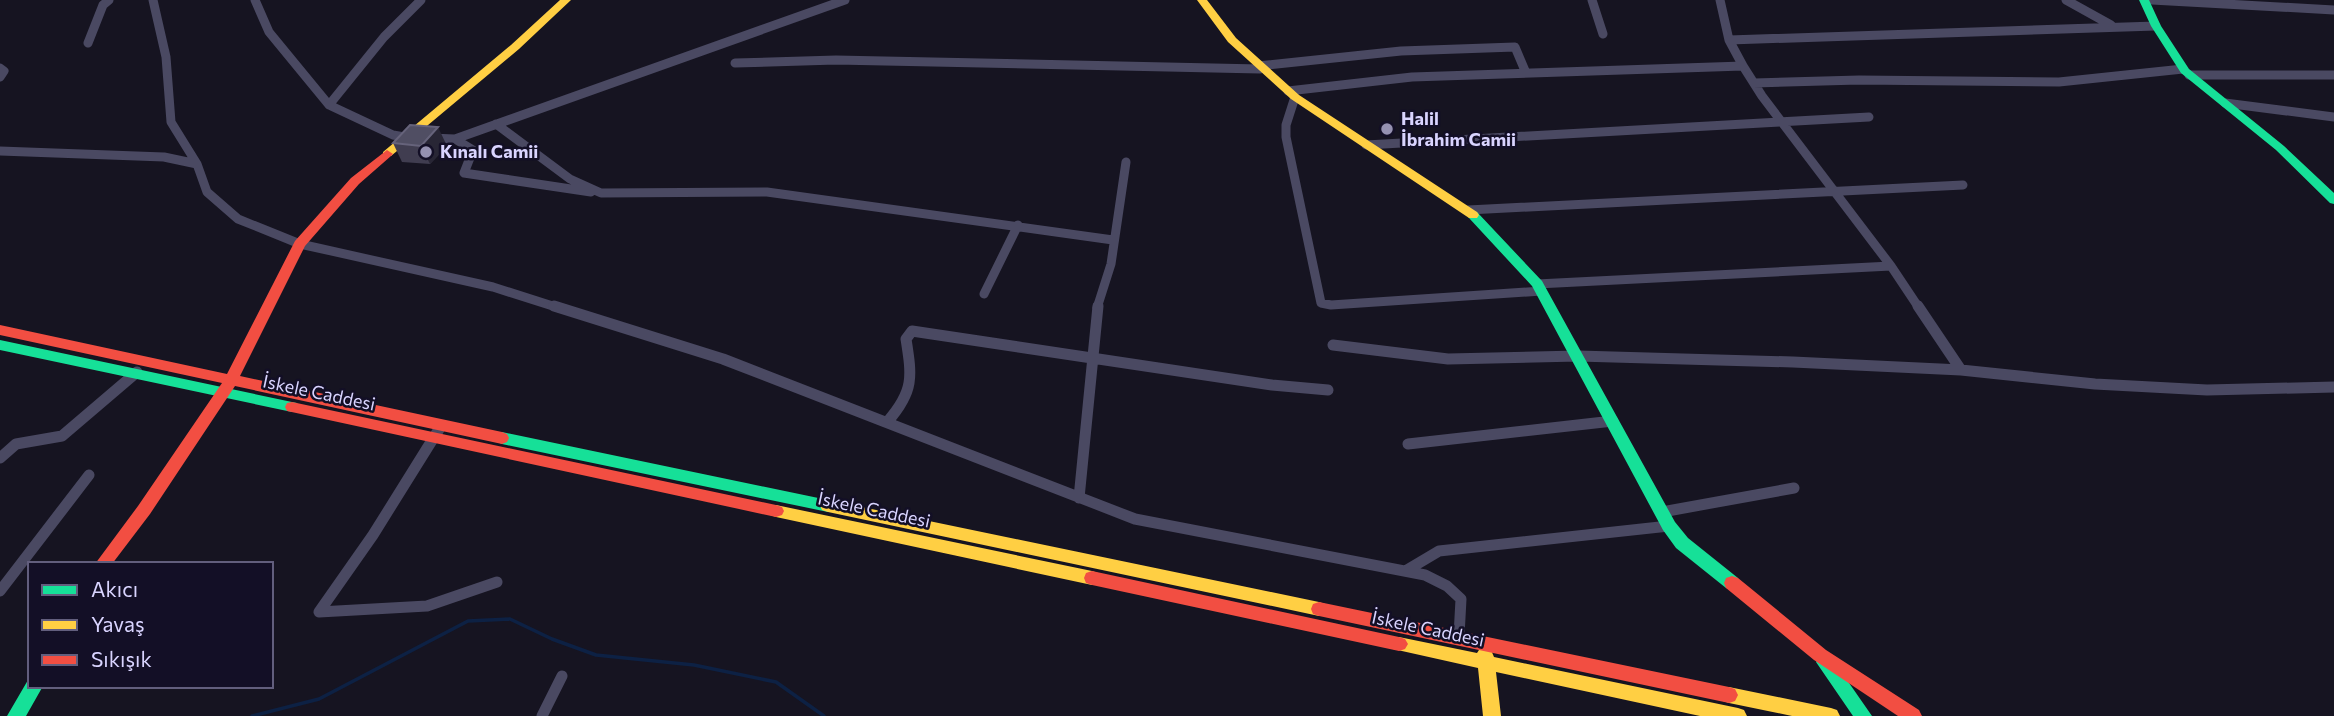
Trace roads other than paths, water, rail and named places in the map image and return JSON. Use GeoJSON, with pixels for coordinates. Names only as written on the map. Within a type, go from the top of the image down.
{"type":"FeatureCollection","features":[{"type":"Feature","properties":{"kind":"main road"},"geometry":{"type":"LineString","coordinates":[[105,562],[144,510],[229,386],[300,244],[355,181],[566,0]]}},
{"type":"Feature","properties":{"kind":"main road"},"geometry":{"type":"LineString","coordinates":[[1202,0],[1232,40],[1259,68],[1292,94],[1366,145],[1468,209],[1539,287],[1669,526],[1692,552],[1820,655],[1913,716]]}},
{"type":"Feature","properties":{"kind":"main road"},"geometry":{"type":"LineString","coordinates":[[2144,0],[2156,26],[2186,72],[2280,148],[2334,200]]}},
{"type":"Feature","properties":{"kind":"main road"},"geometry":{"type":"LineString","coordinates":[[0,330],[229,386]]}},
{"type":"Feature","properties":{"kind":"main road","name":"İskele Caddesi"},"geometry":{"type":"LineString","coordinates":[[0,345],[137,373],[229,386],[705,493],[1738,716]]}},
{"type":"Feature","properties":{"kind":"main road"},"geometry":{"type":"LineString","coordinates":[[437,432],[1459,636],[1831,716]]}},
{"type":"Feature","properties":{"kind":"main road"},"geometry":{"type":"LineString","coordinates":[[1482,641],[1492,716]]}},
{"type":"Feature","properties":{"kind":"main road"},"geometry":{"type":"LineString","coordinates":[[1820,655],[1863,716]]}},
{"type":"Feature","properties":{"kind":"main road"},"geometry":{"type":"LineString","coordinates":[[16,716],[33,688]]}},
{"type":"Feature","properties":{"kind":"street"},"geometry":{"type":"LineString","coordinates":[[88,43],[103,5],[108,0]]}},
{"type":"Feature","properties":{"kind":"street"},"geometry":{"type":"LineString","coordinates":[[153,0],[166,57],[171,122],[197,164],[207,192],[238,219],[300,244],[493,287],[723,359],[1135,519],[1407,570],[1436,579],[1452,588],[1461,599],[1459,636]]}},
{"type":"Feature","properties":{"kind":"street"},"geometry":{"type":"LineString","coordinates":[[255,0],[269,32],[329,105],[393,135],[455,139],[830,2],[845,0]]}},
{"type":"Feature","properties":{"kind":"street"},"geometry":{"type":"LineString","coordinates":[[329,105],[384,37],[421,0]]}},
{"type":"Feature","properties":{"kind":"street"},"geometry":{"type":"LineString","coordinates":[[1592,0],[1603,34]]}},
{"type":"Feature","properties":{"kind":"street"},"geometry":{"type":"LineString","coordinates":[[1720,0],[1729,40],[1754,83],[1891,267],[1961,370]]}},
{"type":"Feature","properties":{"kind":"street"},"geometry":{"type":"LineString","coordinates":[[2066,0],[2114,26]]}},
{"type":"Feature","properties":{"kind":"street"},"geometry":{"type":"LineString","coordinates":[[2152,0],[2334,10]]}},
{"type":"Feature","properties":{"kind":"street"},"geometry":{"type":"LineString","coordinates":[[1729,40],[2156,26]]}},
{"type":"Feature","properties":{"kind":"street"},"geometry":{"type":"LineString","coordinates":[[735,63],[836,60],[1259,68],[1401,51],[1516,47],[1525,73]]}},
{"type":"Feature","properties":{"kind":"street"},"geometry":{"type":"LineString","coordinates":[[1744,66],[1412,77],[1292,94],[1286,137],[1321,303],[1331,305],[1539,287],[1891,267]]}},
{"type":"Feature","properties":{"kind":"street"},"geometry":{"type":"LineString","coordinates":[[0,68],[4,71],[0,77]]}},
{"type":"Feature","properties":{"kind":"street"},"geometry":{"type":"LineString","coordinates":[[1754,83],[1859,80],[2046,83],[2186,72],[2334,75]]}},
{"type":"Feature","properties":{"kind":"street"},"geometry":{"type":"LineString","coordinates":[[2225,103],[2334,117]]}},
{"type":"Feature","properties":{"kind":"street"},"geometry":{"type":"LineString","coordinates":[[1366,145],[1869,117]]}},
{"type":"Feature","properties":{"kind":"street"},"geometry":{"type":"LineString","coordinates":[[496,124],[570,178],[601,193]]}},
{"type":"Feature","properties":{"kind":"street"},"geometry":{"type":"LineString","coordinates":[[455,139],[472,149],[464,173],[601,193],[767,192],[1113,240]]}},
{"type":"Feature","properties":{"kind":"street"},"geometry":{"type":"LineString","coordinates":[[0,150],[164,158],[197,164]]}},
{"type":"Feature","properties":{"kind":"street"},"geometry":{"type":"LineString","coordinates":[[1079,498],[1095,315],[1111,264],[1126,162]]}},
{"type":"Feature","properties":{"kind":"street"},"geometry":{"type":"LineString","coordinates":[[1468,209],[1963,185]]}},
{"type":"Feature","properties":{"kind":"street"},"geometry":{"type":"LineString","coordinates":[[984,294],[1018,225]]}},
{"type":"Feature","properties":{"kind":"street"},"geometry":{"type":"LineString","coordinates":[[888,422],[909,395],[912,381],[906,339],[912,331],[1272,385],[1328,390]]}},
{"type":"Feature","properties":{"kind":"street"},"geometry":{"type":"LineString","coordinates":[[1333,345],[1448,359],[1578,356],[1793,362],[1961,370],[2095,384],[2207,390],[2334,387]]}},
{"type":"Feature","properties":{"kind":"street"},"geometry":{"type":"LineString","coordinates":[[0,458],[16,444],[62,436],[137,373]]}},
{"type":"Feature","properties":{"kind":"street"},"geometry":{"type":"LineString","coordinates":[[1408,444],[1613,421]]}},
{"type":"Feature","properties":{"kind":"street"},"geometry":{"type":"LineString","coordinates":[[437,432],[373,535],[319,612],[427,606],[497,582]]}},
{"type":"Feature","properties":{"kind":"street"},"geometry":{"type":"LineString","coordinates":[[0,592],[89,475]]}},
{"type":"Feature","properties":{"kind":"street"},"geometry":{"type":"LineString","coordinates":[[1662,512],[1794,488]]}},
{"type":"Feature","properties":{"kind":"street"},"geometry":{"type":"LineString","coordinates":[[1407,570],[1439,551],[1669,526]]}},
{"type":"Feature","properties":{"kind":"street"},"geometry":{"type":"LineString","coordinates":[[542,716],[562,676]]}},
{"type":"Feature","properties":{"kind":"waterway"},"geometry":{"type":"LineString","coordinates":[[252,716],[319,699],[468,621],[510,619],[552,639],[596,655],[694,665],[776,682],[824,716]]}},
{"type":"Feature","properties":{"kind":"place","name":"Halil İbrahim Camii"},"geometry":{"type":"Point","coordinates":[1387,129]}},
{"type":"Feature","properties":{"kind":"place","name":"Kınalı Camii"},"geometry":{"type":"Point","coordinates":[426,152]}}]}
